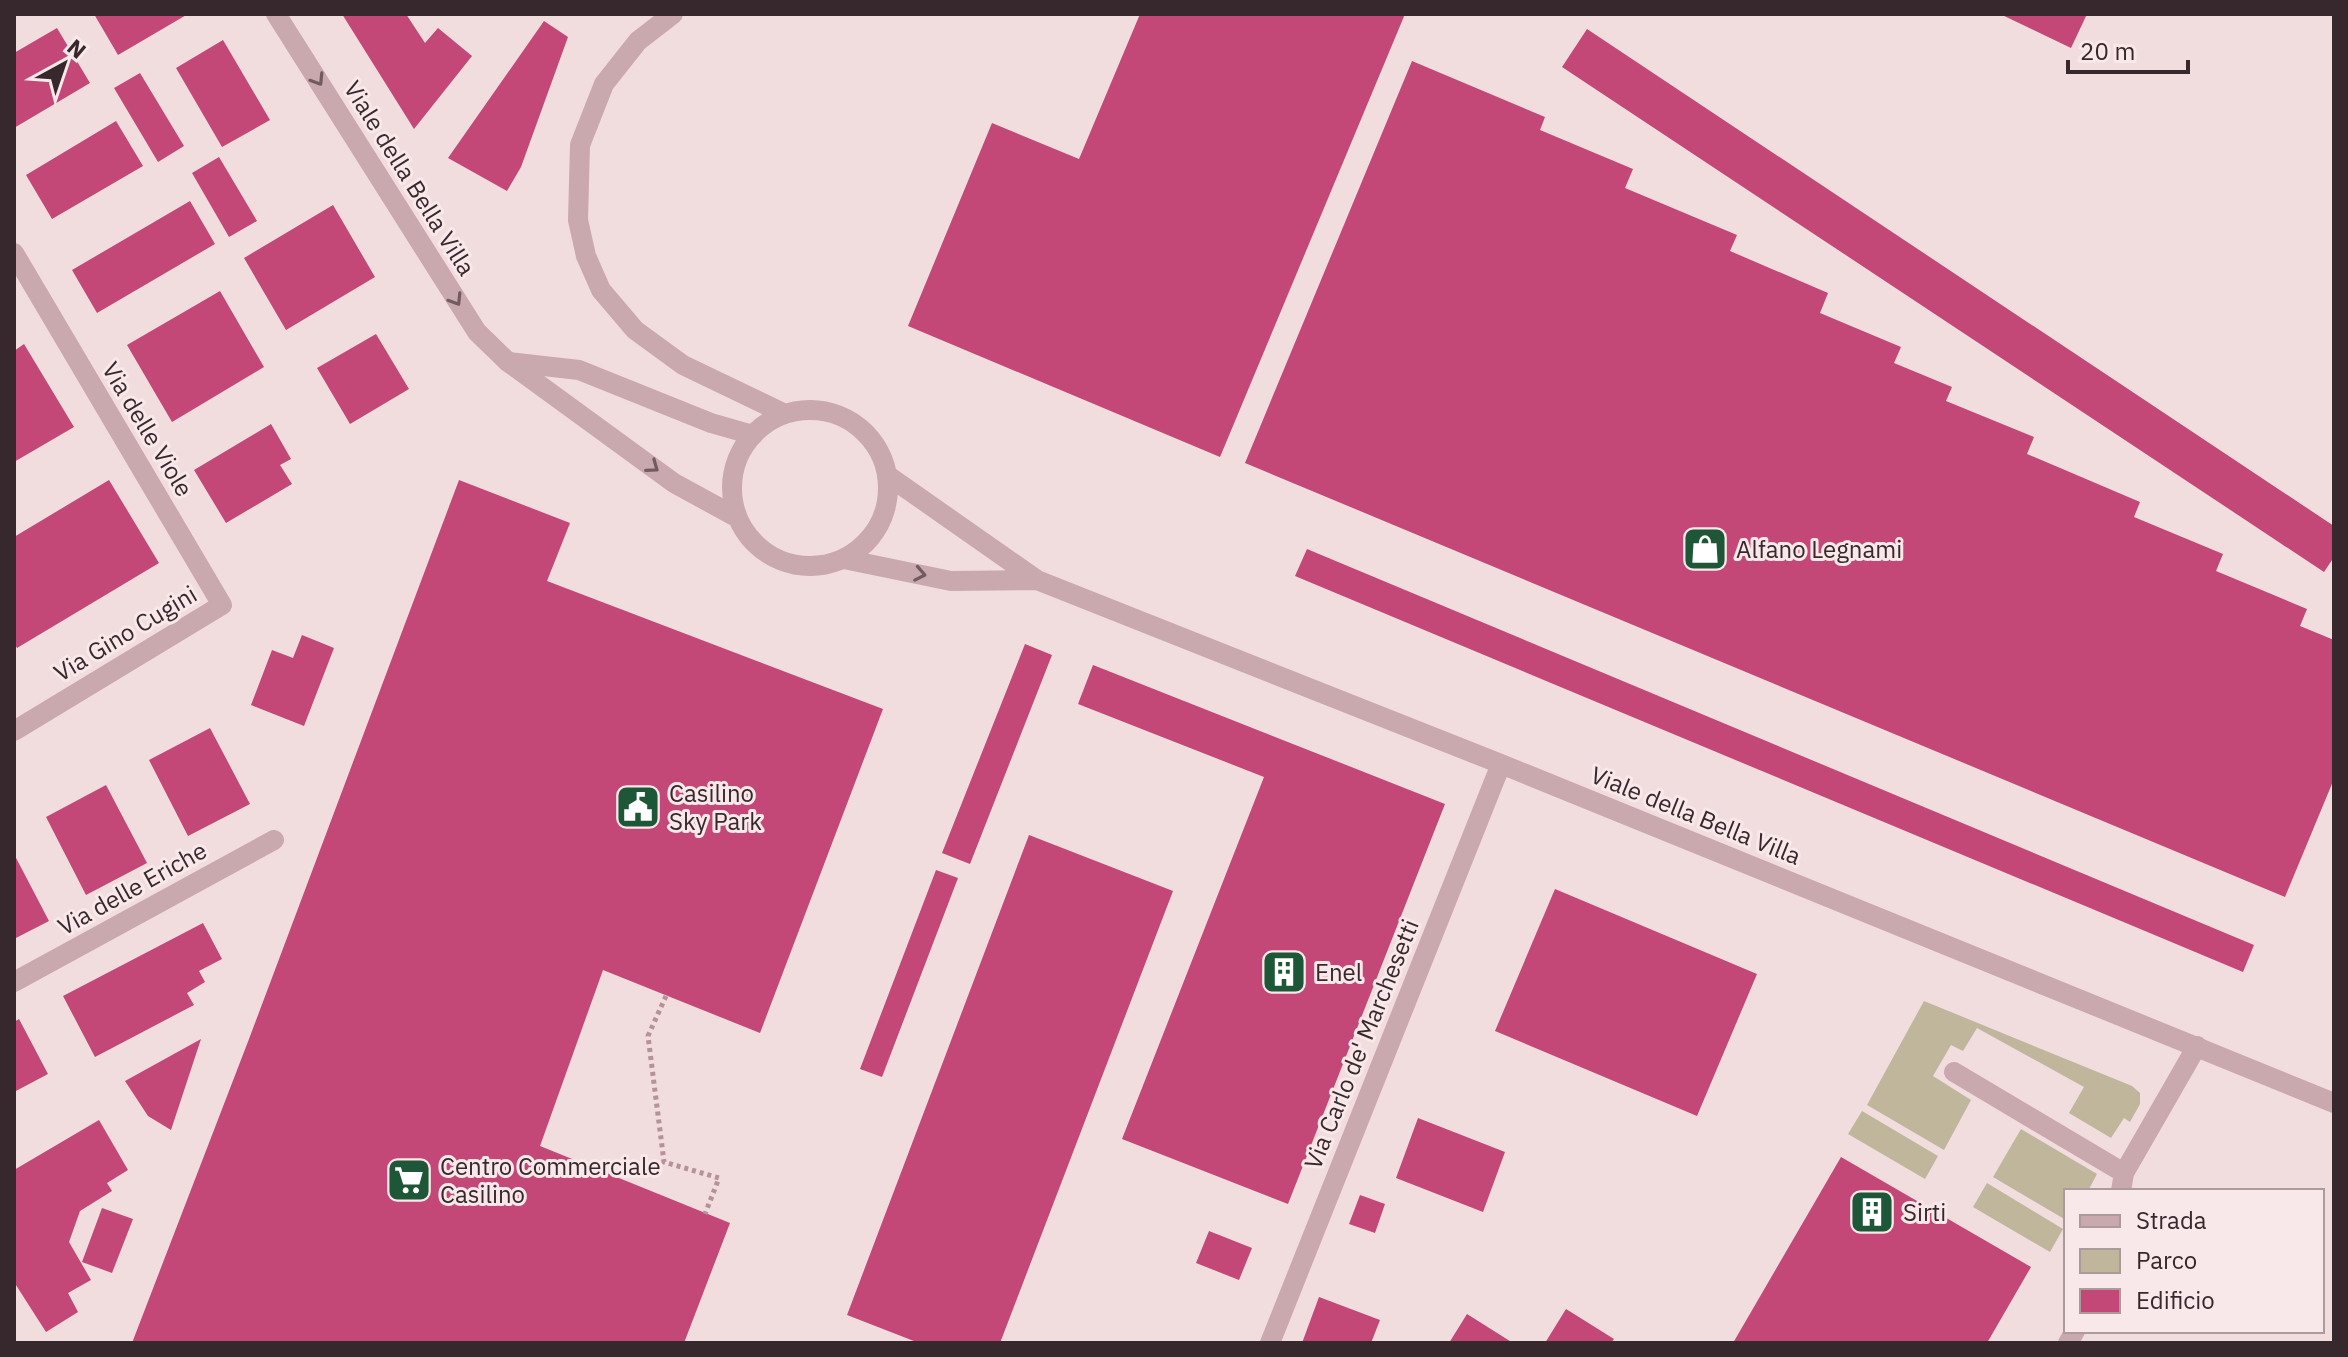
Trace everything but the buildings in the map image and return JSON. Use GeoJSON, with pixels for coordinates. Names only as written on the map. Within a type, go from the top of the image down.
{"type":"FeatureCollection","features":[{"type":"Feature","properties":{"kind":"street","name":"Viale della Bella Villa"},"geometry":{"type":"LineString","coordinates":[[276,14],[477,332],[508,362],[674,483],[738,518],[750,537],[768,554],[791,564],[816,566],[844,559],[951,581],[1037,580]]}},
{"type":"Feature","properties":{"kind":"street"},"geometry":{"type":"LineString","coordinates":[[673,14],[638,41],[604,84],[580,145],[578,220],[586,256],[601,290],[635,330],[683,365],[785,414]]}},
{"type":"Feature","properties":{"kind":"street","name":"Via delle Viole"},"geometry":{"type":"LineString","coordinates":[[14,253],[22,284],[222,605]]}},
{"type":"Feature","properties":{"kind":"street"},"geometry":{"type":"LineString","coordinates":[[508,362],[579,370],[711,423],[753,435]]}},
{"type":"Feature","properties":{"kind":"street","name":"Viale della Bella Villa"},"geometry":{"type":"LineString","coordinates":[[785,414],[812,410],[838,415],[861,429],[878,450],[887,475],[1037,580],[1501,764],[2334,1103]]}},
{"type":"Feature","properties":{"kind":"street"},"geometry":{"type":"LineString","coordinates":[[738,518],[732,496],[733,474],[740,453],[753,435],[768,422],[785,414]]}},
{"type":"Feature","properties":{"kind":"street"},"geometry":{"type":"LineString","coordinates":[[844,559],[865,544],[879,524],[887,501],[887,475]]}},
{"type":"Feature","properties":{"kind":"street","name":"Via Gino Cugini"},"geometry":{"type":"LineString","coordinates":[[14,731],[222,605]]}},
{"type":"Feature","properties":{"kind":"street","name":"Via Carlo de' Marchesetti"},"geometry":{"type":"LineString","coordinates":[[1270,1343],[1501,764]]}},
{"type":"Feature","properties":{"kind":"street","name":"Via delle Eriche"},"geometry":{"type":"LineString","coordinates":[[14,982],[274,840]]}},
{"type":"Feature","properties":{"kind":"street"},"geometry":{"type":"LineString","coordinates":[[1954,1072],[2122,1182],[2197,1046]]}},
{"type":"Feature","properties":{"kind":"path"},"geometry":{"type":"LineString","coordinates":[[666,996],[648,1036],[664,1162],[719,1178],[705,1214]]}},
{"type":"Feature","properties":{"kind":"green space"},"geometry":{"type":"Polygon","coordinates":[[[1924,1001],[2132,1086],[2140,1093],[2140,1104],[2130,1122],[2124,1118],[2111,1138],[2069,1113],[2084,1087],[1977,1028],[1963,1051],[1951,1045],[1933,1076],[1971,1100],[1944,1150],[1867,1105],[1924,1001]]]}},
{"type":"Feature","properties":{"kind":"green space"},"geometry":{"type":"Polygon","coordinates":[[[1862,1111],[1938,1156],[1925,1179],[1848,1134],[1862,1111]]]}},
{"type":"Feature","properties":{"kind":"green space"},"geometry":{"type":"Polygon","coordinates":[[[2021,1129],[2097,1174],[2089,1189],[2064,1189],[2064,1219],[1993,1177],[2021,1129]]]}},
{"type":"Feature","properties":{"kind":"green space"},"geometry":{"type":"Polygon","coordinates":[[[1987,1183],[2063,1229],[2050,1252],[1973,1207],[1987,1183]]]}},
{"type":"Feature","properties":{"kind":"place","name":"Alfano Legnami"},"geometry":{"type":"Point","coordinates":[1705,549]}},
{"type":"Feature","properties":{"kind":"place","name":"Casilino Sky Park"},"geometry":{"type":"Point","coordinates":[638,807]}},
{"type":"Feature","properties":{"kind":"place","name":"Enel"},"geometry":{"type":"Point","coordinates":[1284,972]}},
{"type":"Feature","properties":{"kind":"place","name":"Centro Commerciale Casilino"},"geometry":{"type":"Point","coordinates":[409,1180]}},
{"type":"Feature","properties":{"kind":"place","name":"Sirti"},"geometry":{"type":"Point","coordinates":[1872,1212]}}]}
